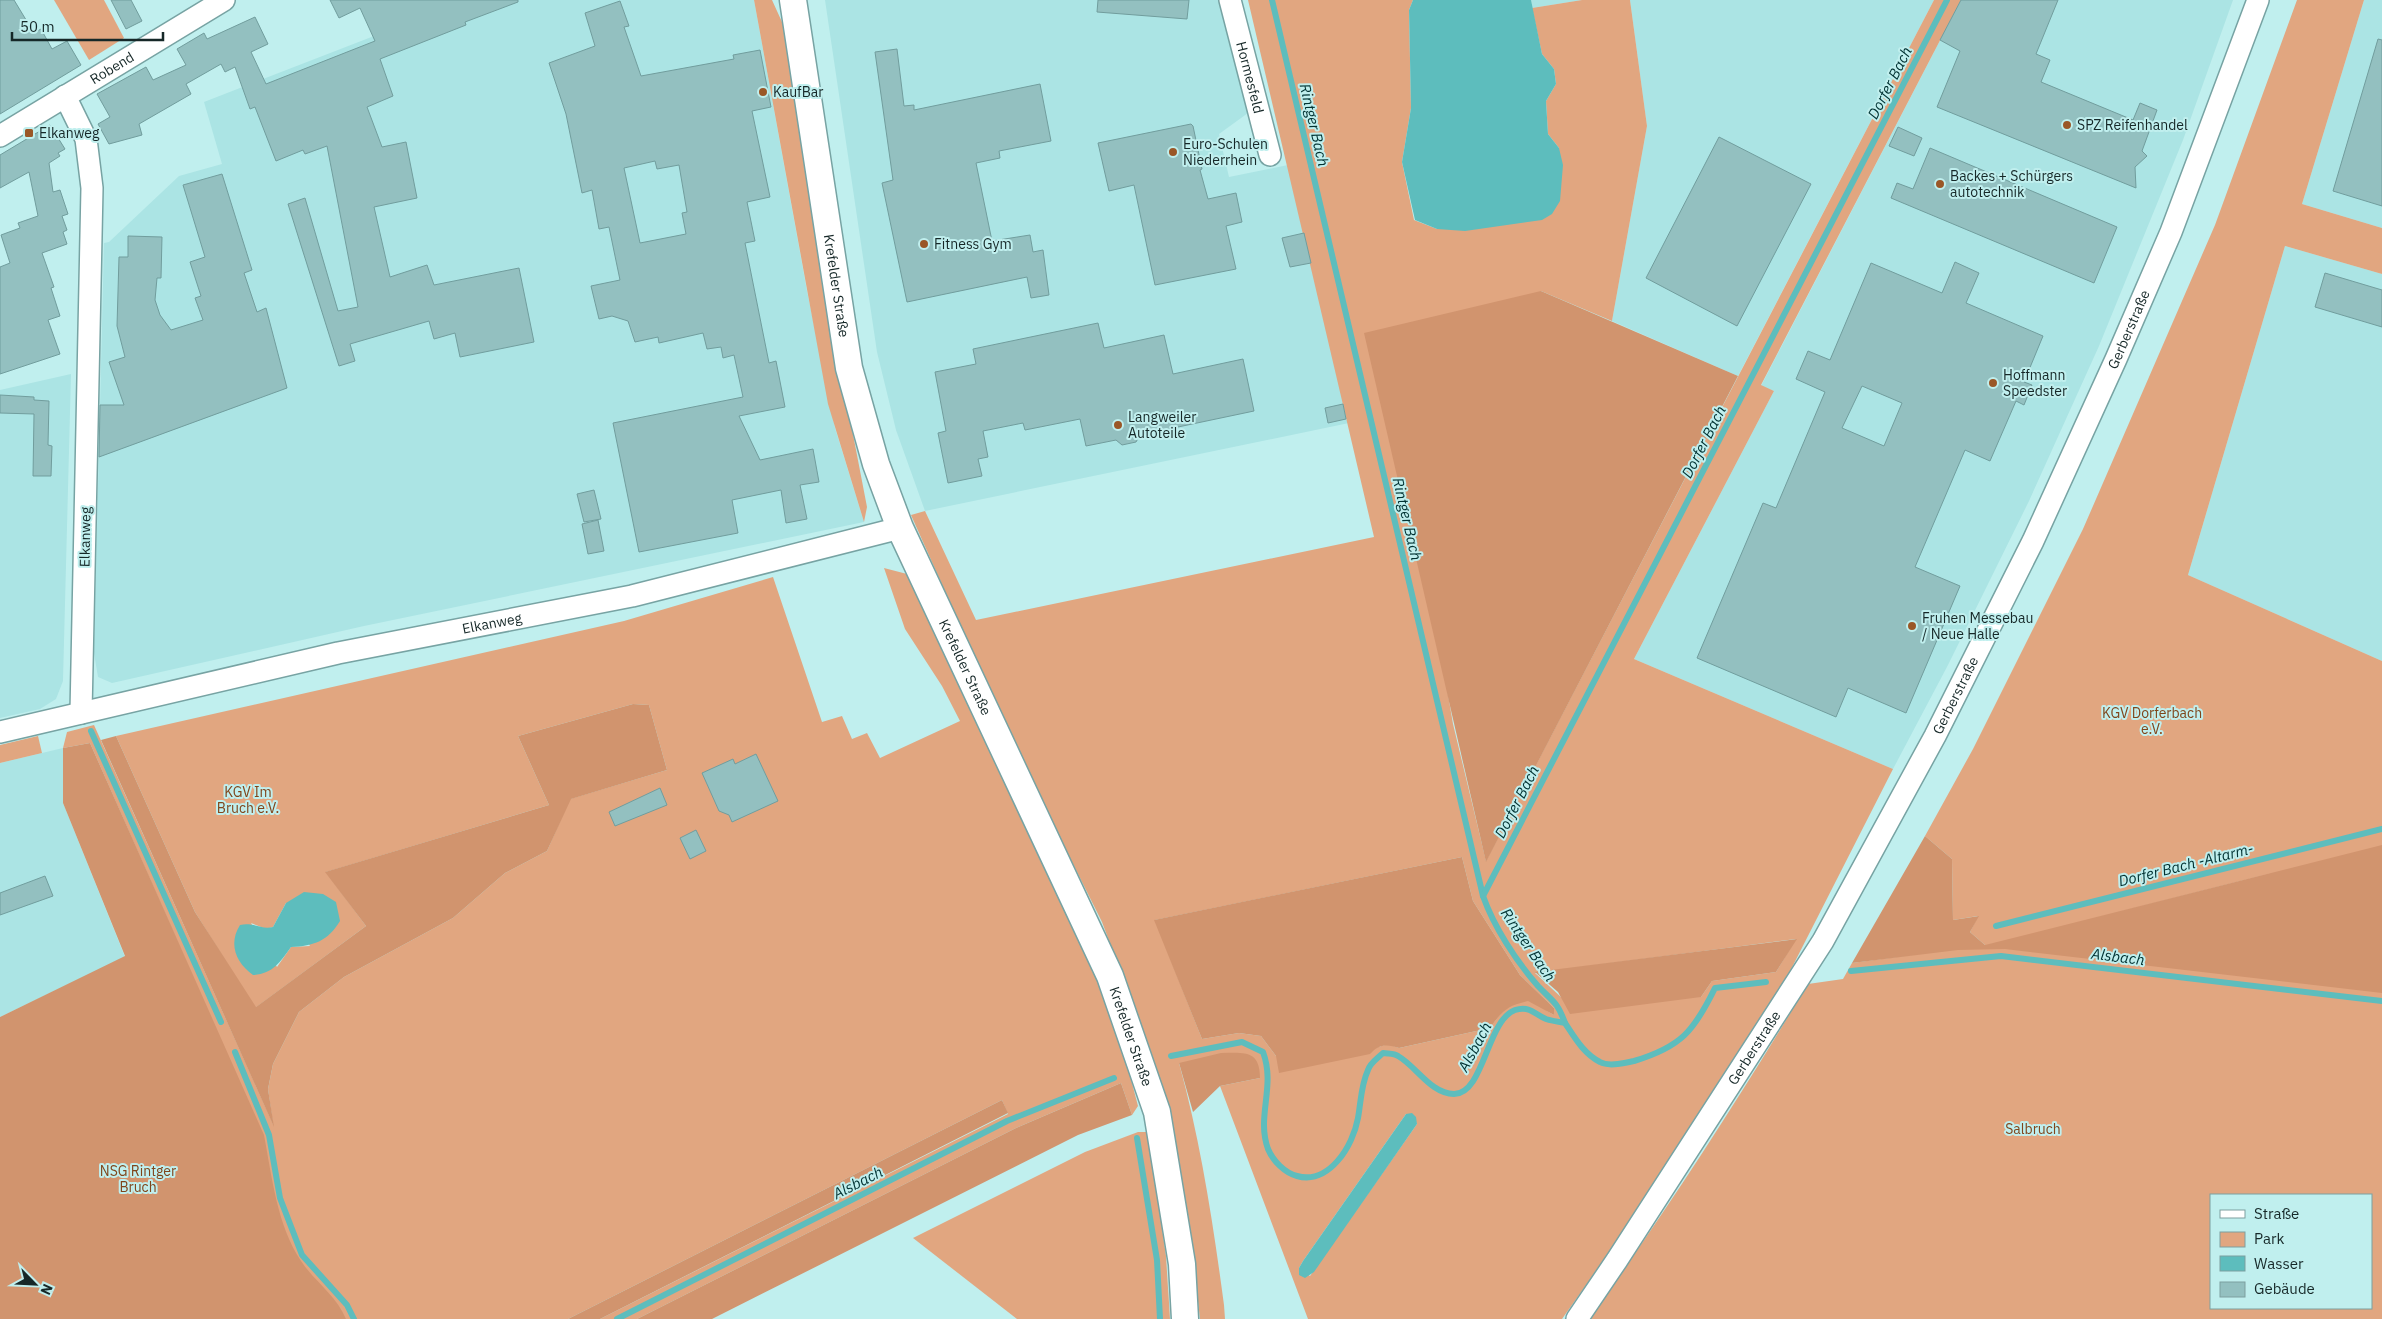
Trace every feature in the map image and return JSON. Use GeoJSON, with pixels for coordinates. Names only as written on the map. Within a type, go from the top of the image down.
{"type":"FeatureCollection","features":[{"type":"Feature","properties":{"kind":"main road","name":"Krefelder Straße"},"geometry":{"type":"LineString","coordinates":[[793,0],[849,368],[876,464],[900,528],[1110,976],[1157,1112],[1182,1264],[1185,1319]]}},
{"type":"Feature","properties":{"kind":"street","name":"Robend"},"geometry":{"type":"LineString","coordinates":[[0,136],[224,0]]}},
{"type":"Feature","properties":{"kind":"street","name":"Hormesfeld"},"geometry":{"type":"LineString","coordinates":[[1230,0],[1270,155]]}},
{"type":"Feature","properties":{"kind":"street","name":"Gerberstraße"},"geometry":{"type":"LineString","coordinates":[[1577,1319],[1823,941],[1935,736],[2033,541],[2114,363],[2171,232],[2258,0]]}},
{"type":"Feature","properties":{"kind":"street","name":"Elkanweg"},"geometry":{"type":"LineString","coordinates":[[65,96],[86,140],[92,188],[81,714]]}},
{"type":"Feature","properties":{"kind":"street","name":"Elkanweg"},"geometry":{"type":"LineString","coordinates":[[0,732],[338,653],[632,596],[900,528]]}},
{"type":"Feature","properties":{"kind":"shaded area"},"geometry":{"type":"Polygon","coordinates":[[[467,0],[754,0],[807,291],[835,428],[864,522],[364,626],[112,683],[98,677],[94,653],[104,243],[109,242],[179,176],[222,164],[204,102],[467,0]]]}},
{"type":"Feature","properties":{"kind":"shaded area"},"geometry":{"type":"Polygon","coordinates":[[[825,0],[1221,0],[1248,113],[1219,134],[1229,177],[1288,165],[1349,423],[925,511],[896,430],[877,352],[825,0]]]}},
{"type":"Feature","properties":{"kind":"shaded area"},"geometry":{"type":"Polygon","coordinates":[[[1531,0],[1582,0],[1532,8],[1531,0]]]}},
{"type":"Feature","properties":{"kind":"shaded area"},"geometry":{"type":"Polygon","coordinates":[[[1630,0],[1934,0],[1738,376],[1612,321],[1647,126],[1630,0]]]}},
{"type":"Feature","properties":{"kind":"shaded area"},"geometry":{"type":"Polygon","coordinates":[[[1961,0],[2233,0],[2183,140],[2099,346],[2029,501],[1948,665],[1893,769],[1634,659],[1774,391],[1761,386],[1961,0]]]}},
{"type":"Feature","properties":{"kind":"shaded area"},"geometry":{"type":"Polygon","coordinates":[[[2364,0],[2382,0],[2382,228],[2302,204],[2364,0]]]}},
{"type":"Feature","properties":{"kind":"shaded area"},"geometry":{"type":"Polygon","coordinates":[[[2285,246],[2382,274],[2382,661],[2188,575],[2285,246]]]}},
{"type":"Feature","properties":{"kind":"shaded area"},"geometry":{"type":"Polygon","coordinates":[[[71,374],[63,681],[56,699],[40,709],[0,718],[0,390],[71,374]]]}},
{"type":"Feature","properties":{"kind":"shaded area"},"geometry":{"type":"Polygon","coordinates":[[[63,748],[63,803],[125,957],[0,1017],[0,763],[63,748]]]}},
{"type":"Feature","properties":{"kind":"green space"},"geometry":{"type":"Polygon","coordinates":[[[54,0],[104,0],[124,38],[89,60],[54,0]]]}},
{"type":"Feature","properties":{"kind":"green space"},"geometry":{"type":"Polygon","coordinates":[[[754,0],[772,0],[787,33],[830,315],[867,507],[864,522],[828,404],[754,0]]]}},
{"type":"Feature","properties":{"kind":"green space"},"geometry":{"type":"Polygon","coordinates":[[[1248,0],[1413,0],[1409,10],[1411,108],[1402,162],[1414,220],[1437,229],[1559,148],[1548,134],[1546,101],[1556,84],[1554,69],[1542,54],[1532,8],[1582,0],[1630,0],[1647,126],[1612,321],[1541,291],[1446,683],[1453,724],[1486,861],[1934,0],[1961,0],[1761,385],[1774,391],[1634,659],[1893,769],[1782,987],[1620,1237],[1562,1319],[1308,1319],[1220,1086],[1260,1078],[1179,1063],[1206,1183],[1224,1305],[1225,1319],[1200,1319],[1188,1214],[1174,1139],[1151,1053],[1102,922],[1015,748],[911,515],[925,511],[976,620],[1374,537],[1248,0]],[[1462,857],[1155,920],[1202,1039],[1239,1033],[1261,1036],[1276,1056],[1375,1048],[1388,1044],[1399,1048],[1490,1028],[1506,1009],[1522,1001],[1529,1001],[1539,1005],[1554,1015],[1554,1008],[1520,975],[1473,901],[1462,857]],[[1796,939],[1535,973],[1562,998],[1701,997],[1712,981],[1776,972],[1796,939]],[[1406,1114],[1299,1268],[1310,1276],[1417,1124],[1412,1114],[1406,1114]]]}},
{"type":"Feature","properties":{"kind":"green space"},"geometry":{"type":"Polygon","coordinates":[[[2297,0],[2364,0],[2302,204],[2382,228],[2382,274],[2285,246],[2188,575],[2382,661],[2382,1319],[1588,1319],[1702,1154],[1808,984],[1843,979],[1852,963],[1985,945],[1970,932],[1978,916],[1953,920],[1952,859],[1925,836],[1973,749],[2083,529],[2215,225],[2297,0]],[[2276,872],[1991,944],[2003,943],[2276,872]]]}},
{"type":"Feature","properties":{"kind":"green space"},"geometry":{"type":"Polygon","coordinates":[[[1541,291],[1738,376],[1486,862],[1364,333],[1541,291]]]}},
{"type":"Feature","properties":{"kind":"green space","name":"KGV Im Bruch e.V."},"geometry":{"type":"Polygon","coordinates":[[[884,568],[907,574],[1037,834],[1094,968],[1118,1036],[1138,1106],[1132,1115],[1121,1083],[1016,1128],[637,1319],[600,1319],[1008,1114],[1002,1100],[568,1319],[0,1319],[190,970],[90,743],[63,748],[67,732],[94,725],[273,1124],[268,1089],[273,1064],[299,1012],[344,977],[453,918],[505,873],[547,851],[570,799],[667,770],[649,705],[633,704],[518,736],[549,805],[326,872],[366,926],[255,1008],[195,912],[116,736],[624,621],[773,577],[822,722],[842,716],[852,739],[867,733],[880,758],[960,721],[942,686],[905,629],[884,568]],[[286,903],[273,927],[266,929],[251,923],[277,967],[291,947],[310,946],[286,903]]]}},
{"type":"Feature","properties":{"kind":"green space"},"geometry":{"type":"Polygon","coordinates":[[[633,704],[649,705],[667,770],[571,799],[547,851],[505,873],[453,918],[344,977],[299,1012],[273,1064],[268,1089],[274,1127],[101,740],[116,736],[195,912],[256,1007],[366,926],[325,872],[549,805],[518,736],[633,704]]]}},
{"type":"Feature","properties":{"kind":"green space"},"geometry":{"type":"Polygon","coordinates":[[[38,736],[42,753],[0,763],[0,745],[38,736]]]}},
{"type":"Feature","properties":{"kind":"green space","name":"NSG Rintger Bruch"},"geometry":{"type":"Polygon","coordinates":[[[90,743],[264,1135],[276,1200],[286,1232],[301,1261],[337,1303],[346,1319],[0,1319],[0,1017],[125,956],[63,803],[63,748],[90,743]]]}},
{"type":"Feature","properties":{"kind":"green space"},"geometry":{"type":"Polygon","coordinates":[[[1925,836],[1952,859],[1953,920],[1979,916],[1970,932],[1985,945],[2382,845],[2382,993],[2005,949],[1958,950],[1852,963],[1925,836]]]}},
{"type":"Feature","properties":{"kind":"green space"},"geometry":{"type":"Polygon","coordinates":[[[1462,857],[1473,901],[1520,975],[1554,1008],[1554,1015],[1528,1001],[1506,1010],[1490,1028],[1399,1048],[1383,1046],[1370,1054],[1279,1073],[1276,1056],[1261,1036],[1239,1033],[1202,1039],[1154,920],[1462,857]]]}},
{"type":"Feature","properties":{"kind":"green space"},"geometry":{"type":"Polygon","coordinates":[[[1797,939],[1776,972],[1712,981],[1701,997],[1570,1014],[1558,992],[1535,972],[1797,939]]]}},
{"type":"Feature","properties":{"kind":"green space"},"geometry":{"type":"Polygon","coordinates":[[[1221,1053],[1243,1053],[1253,1057],[1257,1062],[1260,1078],[1220,1086],[1193,1112],[1179,1063],[1221,1053]]]}},
{"type":"Feature","properties":{"kind":"green space"},"geometry":{"type":"Polygon","coordinates":[[[1121,1083],[1132,1115],[1078,1135],[712,1319],[637,1319],[1016,1128],[1121,1083]]]}},
{"type":"Feature","properties":{"kind":"green space"},"geometry":{"type":"Polygon","coordinates":[[[1002,1100],[1008,1113],[600,1319],[568,1319],[1002,1100]]]}},
{"type":"Feature","properties":{"kind":"green space"},"geometry":{"type":"Polygon","coordinates":[[[1138,1132],[1148,1132],[1166,1256],[1170,1319],[1017,1319],[913,1238],[1085,1152],[1138,1132]]]}},
{"type":"Feature","properties":{"kind":"water"},"geometry":{"type":"Polygon","coordinates":[[[1413,0],[1531,0],[1542,54],[1554,69],[1556,84],[1546,101],[1548,134],[1559,148],[1563,165],[1560,201],[1552,214],[1542,220],[1465,231],[1437,229],[1415,220],[1402,162],[1411,108],[1409,10],[1413,0]]]}},
{"type":"Feature","properties":{"kind":"water"},"geometry":{"type":"Polygon","coordinates":[[[304,892],[323,894],[336,902],[340,921],[325,938],[313,944],[291,947],[271,970],[253,975],[238,959],[234,946],[236,932],[240,925],[249,924],[265,928],[273,927],[286,903],[304,892]]]}},
{"type":"Feature","properties":{"kind":"water"},"geometry":{"type":"Polygon","coordinates":[[[1412,1113],[1416,1117],[1417,1124],[1314,1272],[1305,1278],[1299,1275],[1299,1268],[1303,1261],[1406,1114],[1412,1113]]]}},
{"type":"Feature","properties":{"kind":"building"},"geometry":{"type":"Polygon","coordinates":[[[0,0],[14,0],[34,33],[41,29],[52,49],[67,41],[81,65],[0,114],[0,0]]]}},
{"type":"Feature","properties":{"kind":"building"},"geometry":{"type":"Polygon","coordinates":[[[111,0],[131,0],[142,21],[126,29],[111,0]]]}},
{"type":"Feature","properties":{"kind":"building"},"geometry":{"type":"Polygon","coordinates":[[[330,0],[518,0],[518,2],[465,22],[466,25],[380,59],[393,96],[367,107],[382,147],[406,142],[417,198],[374,207],[390,277],[427,265],[434,285],[519,268],[534,342],[460,357],[455,333],[434,339],[429,321],[350,344],[355,361],[339,366],[288,204],[305,198],[338,311],[358,307],[327,146],[305,154],[303,150],[276,161],[255,107],[250,109],[235,67],[225,72],[221,64],[186,84],[191,94],[139,124],[142,135],[109,144],[98,124],[110,117],[97,94],[146,67],[153,80],[186,65],[177,49],[204,33],[207,39],[255,17],[268,44],[251,52],[266,84],[375,41],[360,8],[339,18],[330,0]]]}},
{"type":"Feature","properties":{"kind":"building"},"geometry":{"type":"Polygon","coordinates":[[[1098,0],[1189,0],[1187,19],[1097,12],[1098,0]]]}},
{"type":"Feature","properties":{"kind":"building"},"geometry":{"type":"Polygon","coordinates":[[[1961,0],[2058,0],[2036,54],[2050,60],[2041,82],[2133,120],[2140,103],[2157,110],[2142,151],[2147,156],[2135,167],[2136,188],[1937,107],[1960,51],[1940,40],[1961,0]]]}},
{"type":"Feature","properties":{"kind":"building"},"geometry":{"type":"Polygon","coordinates":[[[620,1],[629,26],[624,27],[641,76],[734,59],[733,55],[760,50],[771,107],[752,111],[770,197],[747,202],[755,241],[745,243],[769,363],[776,361],[785,407],[739,416],[760,460],[813,449],[819,482],[800,485],[807,519],[786,523],[781,490],[732,500],[738,533],[639,552],[613,423],[743,397],[734,355],[723,358],[721,347],[707,349],[703,333],[659,343],[658,337],[635,342],[628,321],[612,316],[599,319],[591,286],[620,280],[609,227],[599,229],[592,190],[582,193],[566,114],[549,63],[595,46],[585,13],[620,1]],[[655,161],[624,168],[640,243],[686,234],[682,213],[687,212],[679,165],[657,169],[655,161]]]}},
{"type":"Feature","properties":{"kind":"building"},"geometry":{"type":"Polygon","coordinates":[[[2378,39],[2382,40],[2382,206],[2333,191],[2378,39]]]}},
{"type":"Feature","properties":{"kind":"building"},"geometry":{"type":"Polygon","coordinates":[[[897,49],[904,106],[914,105],[914,110],[1040,84],[1051,141],[999,151],[1000,158],[976,163],[992,241],[1030,235],[1033,252],[1043,250],[1049,295],[1031,298],[1027,277],[907,302],[882,183],[893,180],[875,52],[897,49]]]}},
{"type":"Feature","properties":{"kind":"building"},"geometry":{"type":"Polygon","coordinates":[[[1191,124],[1193,126],[1202,169],[1200,170],[1208,199],[1236,193],[1242,222],[1226,226],[1236,269],[1155,285],[1134,185],[1109,191],[1098,143],[1191,124]]]}},
{"type":"Feature","properties":{"kind":"building"},"geometry":{"type":"Polygon","coordinates":[[[50,125],[65,149],[58,153],[60,156],[49,163],[53,192],[60,190],[68,214],[62,216],[67,230],[63,232],[67,244],[42,253],[54,287],[51,288],[60,316],[48,320],[60,354],[0,374],[0,267],[10,263],[1,235],[20,228],[18,223],[38,216],[29,172],[0,188],[0,155],[50,125]]]}},
{"type":"Feature","properties":{"kind":"building"},"geometry":{"type":"Polygon","coordinates":[[[1898,127],[1922,138],[1914,156],[1889,146],[1898,127]]]}},
{"type":"Feature","properties":{"kind":"building"},"geometry":{"type":"Polygon","coordinates":[[[1719,137],[1811,184],[1737,326],[1646,278],[1719,137]]]}},
{"type":"Feature","properties":{"kind":"building"},"geometry":{"type":"Polygon","coordinates":[[[1930,148],[2117,227],[2094,283],[1891,198],[1897,183],[1913,189],[1930,148]]]}},
{"type":"Feature","properties":{"kind":"building"},"geometry":{"type":"Polygon","coordinates":[[[222,174],[252,270],[244,273],[257,312],[266,308],[287,388],[99,457],[100,405],[124,405],[109,362],[125,357],[117,326],[119,257],[128,257],[128,236],[162,237],[161,278],[157,278],[155,300],[160,315],[171,330],[203,320],[195,298],[201,296],[190,262],[205,257],[183,185],[222,174]]]}},
{"type":"Feature","properties":{"kind":"building"},"geometry":{"type":"Polygon","coordinates":[[[1304,233],[1311,263],[1290,267],[1282,238],[1304,233]]]}},
{"type":"Feature","properties":{"kind":"building"},"geometry":{"type":"Polygon","coordinates":[[[1955,262],[1979,273],[1966,303],[2043,336],[2024,382],[2032,385],[2024,405],[2016,401],[1990,461],[1965,450],[1915,567],[1960,586],[1906,713],[1848,688],[1836,717],[1697,658],[1763,503],[1776,508],[1825,392],[1796,379],[1808,351],[1830,360],[1871,263],[1942,293],[1955,262]],[[1862,386],[1842,428],[1884,446],[1902,403],[1862,386]]]}},
{"type":"Feature","properties":{"kind":"building"},"geometry":{"type":"Polygon","coordinates":[[[2325,273],[2382,290],[2382,327],[2315,307],[2325,273]]]}},
{"type":"Feature","properties":{"kind":"building"},"geometry":{"type":"Polygon","coordinates":[[[1098,323],[1104,348],[1164,335],[1173,374],[1243,359],[1254,411],[1140,435],[1136,442],[1122,445],[1116,440],[1086,446],[1080,419],[1025,430],[1023,423],[983,431],[988,457],[978,459],[982,476],[948,483],[938,433],[946,431],[935,372],[976,364],[973,349],[1098,323]]]}},
{"type":"Feature","properties":{"kind":"building"},"geometry":{"type":"Polygon","coordinates":[[[0,395],[34,397],[34,400],[49,401],[48,445],[52,446],[51,476],[33,476],[34,414],[0,413],[0,395]]]}},
{"type":"Feature","properties":{"kind":"building"},"geometry":{"type":"Polygon","coordinates":[[[1343,404],[1346,419],[1328,423],[1325,408],[1343,404]]]}},
{"type":"Feature","properties":{"kind":"building"},"geometry":{"type":"Polygon","coordinates":[[[594,490],[601,519],[584,522],[577,494],[594,490]]]}},
{"type":"Feature","properties":{"kind":"building"},"geometry":{"type":"Polygon","coordinates":[[[598,520],[604,551],[588,554],[582,524],[598,520]]]}},
{"type":"Feature","properties":{"kind":"building"},"geometry":{"type":"Polygon","coordinates":[[[756,754],[778,801],[732,822],[729,815],[719,811],[702,773],[733,759],[735,764],[756,754]]]}},
{"type":"Feature","properties":{"kind":"building"},"geometry":{"type":"Polygon","coordinates":[[[660,788],[667,805],[615,826],[609,812],[660,788]]]}},
{"type":"Feature","properties":{"kind":"building"},"geometry":{"type":"Polygon","coordinates":[[[696,830],[706,851],[690,859],[680,838],[696,830]]]}},
{"type":"Feature","properties":{"kind":"building"},"geometry":{"type":"Polygon","coordinates":[[[45,876],[53,896],[0,915],[0,893],[45,876]]]}},
{"type":"Feature","properties":{"kind":"waterway","name":"Rintger Bach"},"geometry":{"type":"LineString","coordinates":[[1272,0],[1483,896],[1493,920],[1506,943],[1538,986],[1557,1006],[1565,1023]]}},
{"type":"Feature","properties":{"kind":"waterway","name":"Dorfer Bach"},"geometry":{"type":"LineString","coordinates":[[1483,896],[1947,0]]}},
{"type":"Feature","properties":{"kind":"waterway"},"geometry":{"type":"LineString","coordinates":[[91,731],[221,1022]]}},
{"type":"Feature","properties":{"kind":"waterway","name":"Dorfer Bach -Altarm-"},"geometry":{"type":"LineString","coordinates":[[1996,926],[2382,829]]}},
{"type":"Feature","properties":{"kind":"waterway","name":"Alsbach"},"geometry":{"type":"LineString","coordinates":[[1851,971],[2001,956],[2382,1001]]}},
{"type":"Feature","properties":{"kind":"waterway","name":"Alsbach"},"geometry":{"type":"LineString","coordinates":[[1171,1056],[1242,1042],[1263,1052],[1268,1077],[1264,1125],[1268,1149],[1276,1162],[1284,1169],[1297,1176],[1309,1177],[1319,1175],[1329,1169],[1345,1151],[1355,1129],[1363,1087],[1370,1065],[1383,1053],[1396,1055],[1431,1085],[1446,1093],[1454,1094],[1464,1091],[1479,1070],[1491,1041],[1506,1016],[1515,1010],[1525,1009],[1546,1019],[1565,1023],[1576,1040],[1594,1059],[1604,1063],[1626,1063],[1650,1056],[1675,1043],[1693,1026],[1715,988],[1766,982]]}},
{"type":"Feature","properties":{"kind":"waterway"},"geometry":{"type":"LineString","coordinates":[[235,1052],[269,1135],[280,1198],[302,1255],[347,1305],[354,1319]]}},
{"type":"Feature","properties":{"kind":"waterway","name":"Alsbach"},"geometry":{"type":"LineString","coordinates":[[617,1319],[1007,1121],[1114,1078]]}},
{"type":"Feature","properties":{"kind":"waterway"},"geometry":{"type":"LineString","coordinates":[[1137,1138],[1157,1260],[1160,1319]]}},
{"type":"Feature","properties":{"kind":"place","name":"KaufBar"},"geometry":{"type":"Point","coordinates":[763,92]}},
{"type":"Feature","properties":{"kind":"place","name":"SPZ Reifenhandel"},"geometry":{"type":"Point","coordinates":[2067,125]}},
{"type":"Feature","properties":{"kind":"place","name":"Elkanweg"},"geometry":{"type":"Point","coordinates":[29,133]}},
{"type":"Feature","properties":{"kind":"place","name":"Euro-Schulen Niederrhein"},"geometry":{"type":"Point","coordinates":[1173,152]}},
{"type":"Feature","properties":{"kind":"place","name":"Backes + Schürgers autotechnik"},"geometry":{"type":"Point","coordinates":[1940,184]}},
{"type":"Feature","properties":{"kind":"place","name":"Fitness Gym"},"geometry":{"type":"Point","coordinates":[924,244]}},
{"type":"Feature","properties":{"kind":"place","name":"Hoffmann Speedster"},"geometry":{"type":"Point","coordinates":[1993,383]}},
{"type":"Feature","properties":{"kind":"place","name":"Langweiler Autoteile"},"geometry":{"type":"Point","coordinates":[1118,425]}},
{"type":"Feature","properties":{"kind":"place","name":"Fruhen Messebau / Neue Halle"},"geometry":{"type":"Point","coordinates":[1912,626]}},
{"type":"Feature","properties":{"kind":"park label","name":"KGV Dorferbach e.V."},"geometry":{"type":"Point","coordinates":[2152,722]}},
{"type":"Feature","properties":{"kind":"park label","name":"Salbruch"},"geometry":{"type":"Point","coordinates":[2033,1129]}}]}
